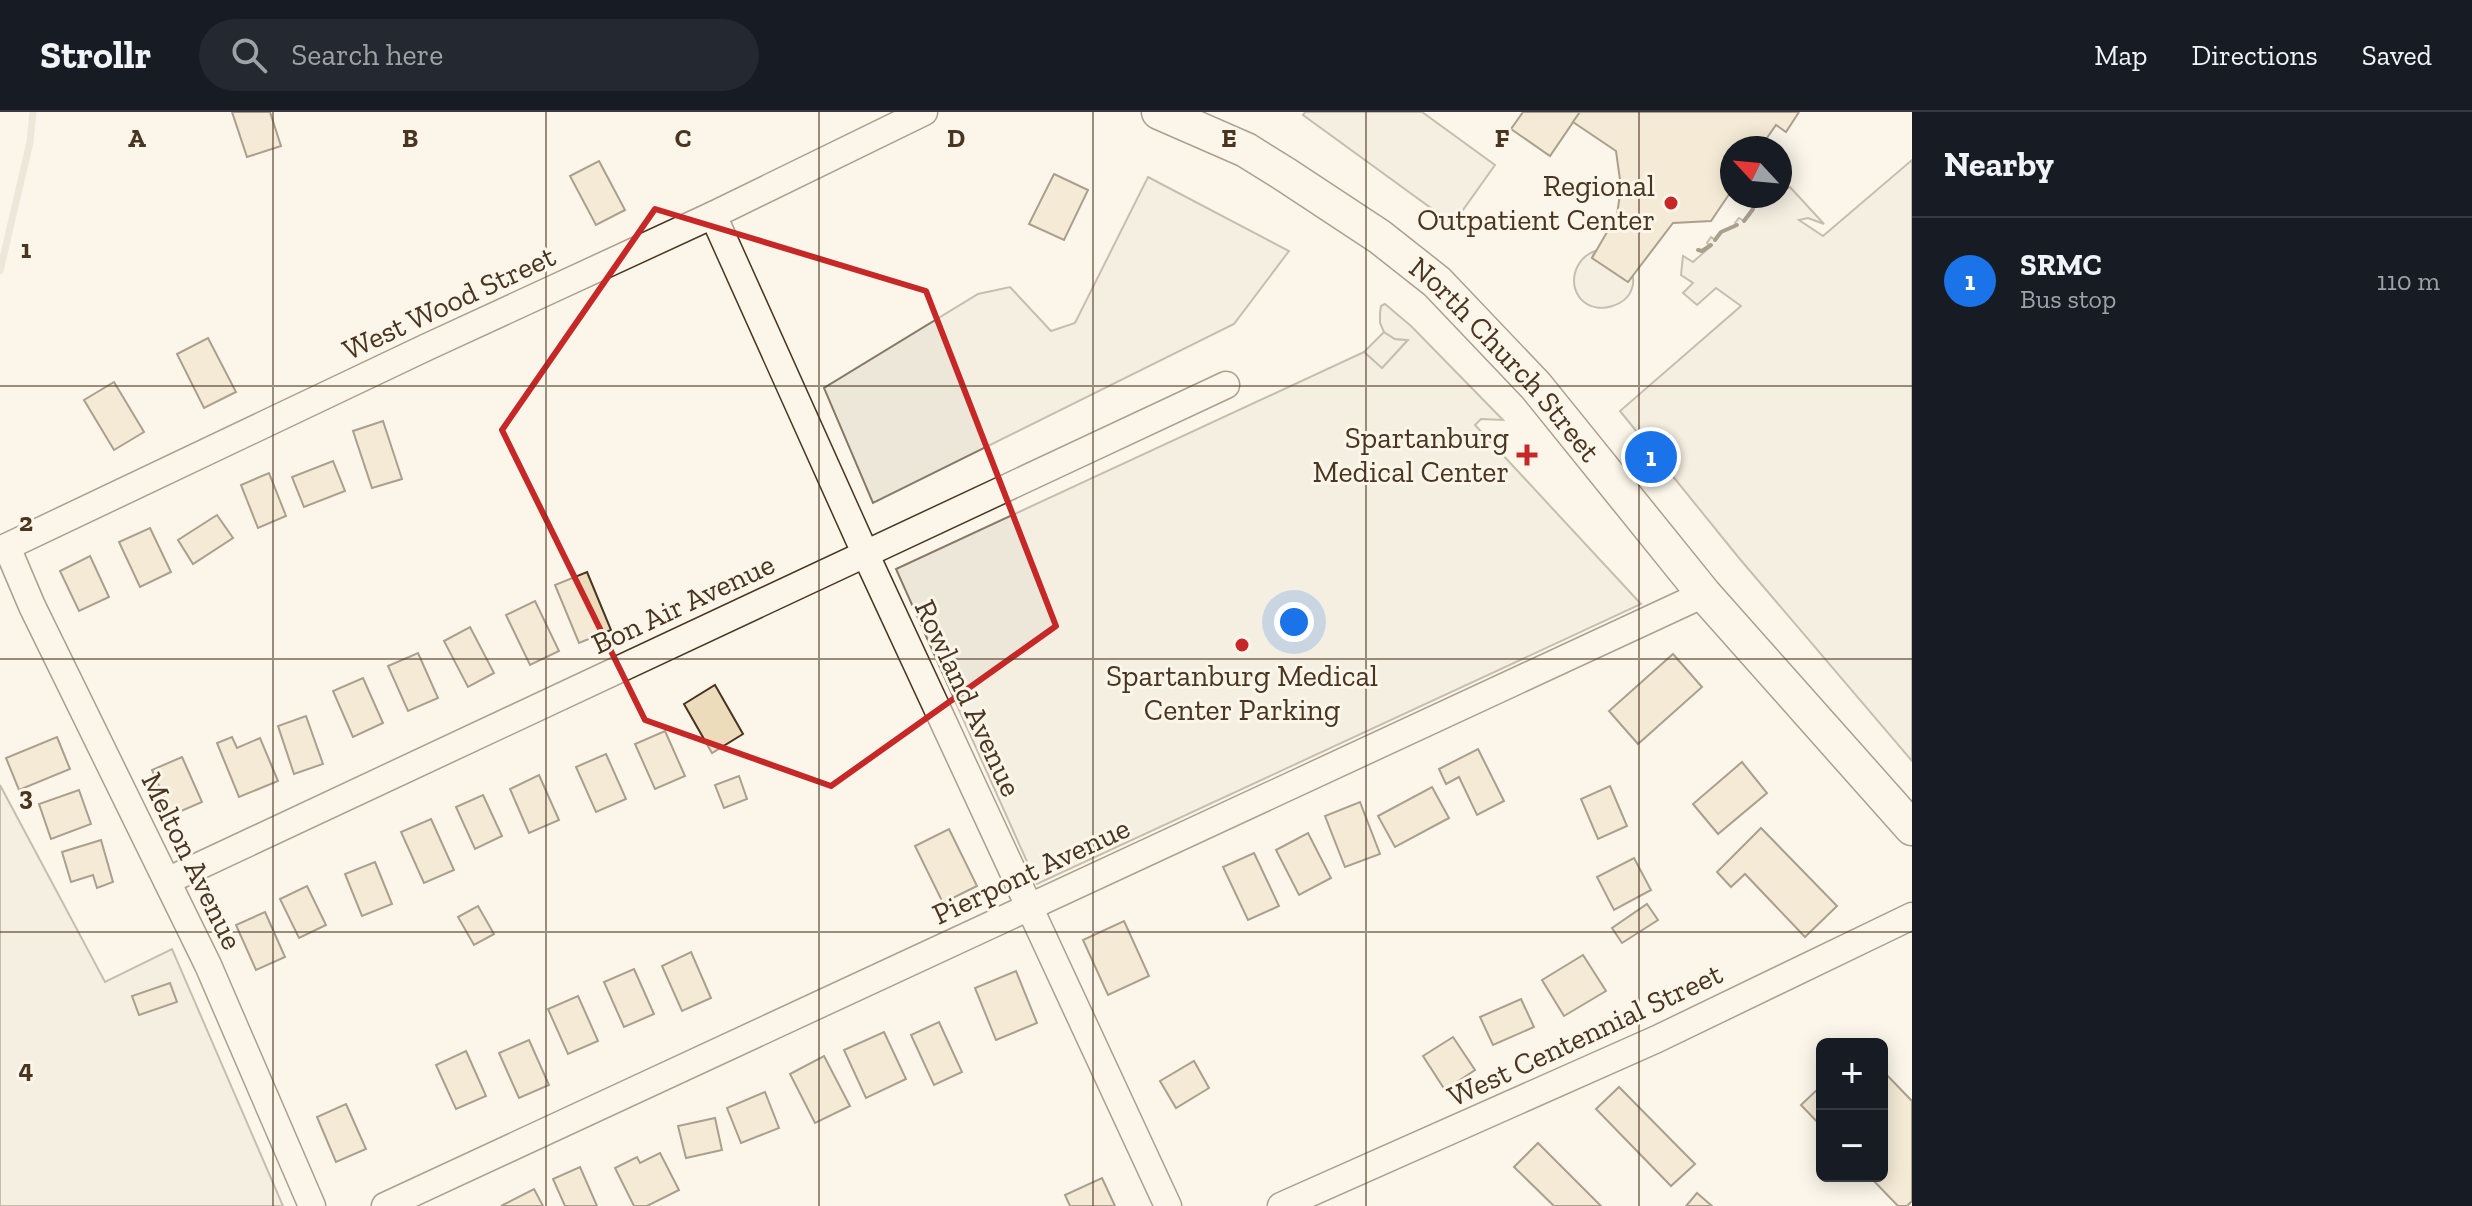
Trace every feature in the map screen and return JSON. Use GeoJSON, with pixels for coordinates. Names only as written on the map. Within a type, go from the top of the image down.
{"type":"FeatureCollection","features":[{"type":"Feature","properties":{"kind":"main road","name":"North Church Street"},"geometry":{"type":"LineString","coordinates":[[1159,112],[1237,146],[1273,166],[1380,237],[1437,282],[1536,386],[1704,594],[1912,828]]}},
{"type":"Feature","properties":{"kind":"street","name":"West Wood Street"},"geometry":{"type":"LineString","coordinates":[[3,548],[713,215],[924,112]]}},
{"type":"Feature","properties":{"kind":"street","name":"Rowland Avenue"},"geometry":{"type":"LineString","coordinates":[[713,215],[865,553],[1168,1206]]}},
{"type":"Feature","properties":{"kind":"street","name":"Bon Air Avenue"},"geometry":{"type":"LineString","coordinates":[[167,881],[1226,385]]}},
{"type":"Feature","properties":{"kind":"street","name":"Melton Avenue"},"geometry":{"type":"LineString","coordinates":[[3,548],[241,1036],[312,1206]]}},
{"type":"Feature","properties":{"kind":"street","name":"Pierpont Avenue"},"geometry":{"type":"LineString","coordinates":[[385,1206],[1704,594]]}},
{"type":"Feature","properties":{"kind":"street","name":"West Centennial Street"},"geometry":{"type":"LineString","coordinates":[[1281,1206],[1657,1039],[1912,916]]}},
{"type":"Feature","properties":{"kind":"highlighted area"},"geometry":{"type":"Polygon","coordinates":[[[655,209],[926,291],[1056,626],[831,786],[645,720],[502,430],[655,209]]]}},
{"type":"Feature","properties":{"kind":"shaded area"},"geometry":{"type":"Polygon","coordinates":[[[1305,112],[1422,112],[1495,165],[1453,224],[1303,115],[1305,112]]]}},
{"type":"Feature","properties":{"kind":"shaded area"},"geometry":{"type":"Polygon","coordinates":[[[1912,160],[1912,761],[1739,558],[1620,411],[1741,306],[1716,288],[1697,305],[1683,293],[1693,283],[1681,275],[1683,256],[1693,262],[1711,246],[1707,243],[1711,237],[1715,240],[1721,232],[1736,225],[1739,218],[1744,221],[1753,208],[1792,208],[1792,189],[1824,224],[1808,218],[1799,220],[1823,236],[1912,160]]]}},
{"type":"Feature","properties":{"kind":"shaded area"},"geometry":{"type":"Polygon","coordinates":[[[1148,177],[1289,251],[1234,324],[873,503],[824,388],[978,294],[1010,287],[1051,331],[1075,323],[1148,177]]]}},
{"type":"Feature","properties":{"kind":"shaded area"},"geometry":{"type":"Polygon","coordinates":[[[1595,251],[1592,258],[1628,282],[1633,276],[1629,294],[1619,304],[1604,308],[1590,306],[1578,296],[1574,281],[1578,266],[1595,251]]]}},
{"type":"Feature","properties":{"kind":"shaded area","name":"Spartanburg Medical Center Parking"},"geometry":{"type":"Polygon","coordinates":[[[1385,304],[1411,326],[1503,420],[1481,419],[1475,425],[1641,604],[1037,884],[896,569],[1364,352],[1382,368],[1408,340],[1395,339],[1384,332],[1380,313],[1381,306],[1385,304]]]}},
{"type":"Feature","properties":{"kind":"shaded area"},"geometry":{"type":"Polygon","coordinates":[[[1384,332],[1395,339],[1408,340],[1382,369],[1364,352],[1384,332]]]}},
{"type":"Feature","properties":{"kind":"shaded area"},"geometry":{"type":"Polygon","coordinates":[[[0,785],[105,982],[172,949],[283,1206],[0,1206],[0,785]]]}},
{"type":"Feature","properties":{"kind":"building"},"geometry":{"type":"Polygon","coordinates":[[[232,112],[270,112],[281,146],[247,157],[232,112]]]}},
{"type":"Feature","properties":{"kind":"building"},"geometry":{"type":"Polygon","coordinates":[[[1523,112],[1580,112],[1550,156],[1511,129],[1523,112]]]}},
{"type":"Feature","properties":{"kind":"building","name":"Regional Outpatient Center"},"geometry":{"type":"Polygon","coordinates":[[[1580,112],[1799,112],[1786,132],[1776,125],[1768,136],[1720,136],[1720,208],[1711,221],[1673,223],[1628,282],[1592,258],[1617,215],[1621,187],[1616,151],[1573,122],[1580,112]]]}},
{"type":"Feature","properties":{"kind":"building"},"geometry":{"type":"Polygon","coordinates":[[[599,161],[625,210],[596,225],[570,176],[599,161]]]}},
{"type":"Feature","properties":{"kind":"building"},"geometry":{"type":"Polygon","coordinates":[[[1054,174],[1088,190],[1064,240],[1029,224],[1054,174]]]}},
{"type":"Feature","properties":{"kind":"building"},"geometry":{"type":"Polygon","coordinates":[[[208,338],[236,392],[204,408],[177,354],[208,338]]]}},
{"type":"Feature","properties":{"kind":"building"},"geometry":{"type":"Polygon","coordinates":[[[114,382],[144,432],[114,450],[84,400],[114,382]]]}},
{"type":"Feature","properties":{"kind":"building"},"geometry":{"type":"Polygon","coordinates":[[[383,421],[402,479],[372,488],[353,431],[383,421]]]}},
{"type":"Feature","properties":{"kind":"building"},"geometry":{"type":"Polygon","coordinates":[[[333,461],[345,491],[304,507],[292,477],[333,461]]]}},
{"type":"Feature","properties":{"kind":"building"},"geometry":{"type":"Polygon","coordinates":[[[269,473],[286,516],[258,528],[241,485],[269,473]]]}},
{"type":"Feature","properties":{"kind":"building"},"geometry":{"type":"Polygon","coordinates":[[[217,515],[233,538],[193,564],[178,540],[217,515]]]}},
{"type":"Feature","properties":{"kind":"building"},"geometry":{"type":"Polygon","coordinates":[[[150,528],[171,572],[140,587],[119,542],[150,528]]]}},
{"type":"Feature","properties":{"kind":"building"},"geometry":{"type":"Polygon","coordinates":[[[90,556],[109,597],[79,611],[60,571],[90,556]]]}},
{"type":"Feature","properties":{"kind":"building"},"geometry":{"type":"Polygon","coordinates":[[[587,572],[611,630],[579,643],[555,585],[587,572]]]}},
{"type":"Feature","properties":{"kind":"building"},"geometry":{"type":"Polygon","coordinates":[[[535,601],[559,651],[530,665],[506,615],[535,601]]]}},
{"type":"Feature","properties":{"kind":"building"},"geometry":{"type":"Polygon","coordinates":[[[470,627],[494,673],[468,687],[444,641],[470,627]]]}},
{"type":"Feature","properties":{"kind":"building"},"geometry":{"type":"Polygon","coordinates":[[[418,653],[438,698],[408,711],[388,666],[418,653]]]}},
{"type":"Feature","properties":{"kind":"building"},"geometry":{"type":"Polygon","coordinates":[[[1673,654],[1702,687],[1638,744],[1609,711],[1673,654]]]}},
{"type":"Feature","properties":{"kind":"building"},"geometry":{"type":"Polygon","coordinates":[[[363,678],[383,723],[353,737],[333,691],[363,678]]]}},
{"type":"Feature","properties":{"kind":"building"},"geometry":{"type":"Polygon","coordinates":[[[715,685],[743,734],[712,753],[684,704],[715,685]]]}},
{"type":"Feature","properties":{"kind":"building"},"geometry":{"type":"Polygon","coordinates":[[[306,716],[323,764],[294,774],[278,726],[306,716]]]}},
{"type":"Feature","properties":{"kind":"building"},"geometry":{"type":"Polygon","coordinates":[[[665,731],[685,776],[655,789],[635,744],[665,731]]]}},
{"type":"Feature","properties":{"kind":"building"},"geometry":{"type":"Polygon","coordinates":[[[57,737],[70,769],[19,790],[6,758],[57,737]]]}},
{"type":"Feature","properties":{"kind":"building"},"geometry":{"type":"Polygon","coordinates":[[[232,737],[237,748],[260,738],[278,781],[239,797],[217,743],[232,737]]]}},
{"type":"Feature","properties":{"kind":"building"},"geometry":{"type":"Polygon","coordinates":[[[1478,749],[1504,801],[1477,815],[1459,777],[1446,784],[1439,769],[1478,749]]]}},
{"type":"Feature","properties":{"kind":"building"},"geometry":{"type":"Polygon","coordinates":[[[606,754],[626,799],[596,812],[576,767],[606,754]]]}},
{"type":"Feature","properties":{"kind":"building"},"geometry":{"type":"Polygon","coordinates":[[[182,757],[202,802],[172,815],[152,770],[182,757]]]}},
{"type":"Feature","properties":{"kind":"building"},"geometry":{"type":"Polygon","coordinates":[[[1742,762],[1767,793],[1718,834],[1693,804],[1742,762]]]}},
{"type":"Feature","properties":{"kind":"building"},"geometry":{"type":"Polygon","coordinates":[[[539,775],[559,820],[529,833],[510,789],[539,775]]]}},
{"type":"Feature","properties":{"kind":"building"},"geometry":{"type":"Polygon","coordinates":[[[739,776],[747,799],[724,808],[715,785],[739,776]]]}},
{"type":"Feature","properties":{"kind":"building"},"geometry":{"type":"Polygon","coordinates":[[[1610,786],[1627,826],[1598,839],[1581,799],[1610,786]]]}},
{"type":"Feature","properties":{"kind":"building"},"geometry":{"type":"Polygon","coordinates":[[[1432,787],[1449,818],[1395,847],[1378,816],[1432,787]]]}},
{"type":"Feature","properties":{"kind":"building"},"geometry":{"type":"Polygon","coordinates":[[[79,790],[91,824],[51,839],[39,804],[79,790]]]}},
{"type":"Feature","properties":{"kind":"building"},"geometry":{"type":"Polygon","coordinates":[[[483,795],[502,836],[475,849],[456,807],[483,795]]]}},
{"type":"Feature","properties":{"kind":"building"},"geometry":{"type":"Polygon","coordinates":[[[1360,802],[1380,854],[1345,867],[1325,816],[1360,802]]]}},
{"type":"Feature","properties":{"kind":"building"},"geometry":{"type":"Polygon","coordinates":[[[431,819],[454,870],[424,883],[401,832],[431,819]]]}},
{"type":"Feature","properties":{"kind":"building"},"geometry":{"type":"Polygon","coordinates":[[[1761,828],[1837,906],[1805,937],[1745,874],[1731,887],[1717,872],[1761,828]]]}},
{"type":"Feature","properties":{"kind":"building"},"geometry":{"type":"Polygon","coordinates":[[[949,829],[977,886],[943,903],[915,846],[949,829]]]}},
{"type":"Feature","properties":{"kind":"building"},"geometry":{"type":"Polygon","coordinates":[[[1308,833],[1331,878],[1299,895],[1276,850],[1308,833]]]}},
{"type":"Feature","properties":{"kind":"building"},"geometry":{"type":"Polygon","coordinates":[[[101,840],[113,882],[97,888],[93,875],[71,882],[62,852],[101,840]]]}},
{"type":"Feature","properties":{"kind":"building"},"geometry":{"type":"Polygon","coordinates":[[[1254,853],[1279,906],[1248,920],[1223,867],[1254,853]]]}},
{"type":"Feature","properties":{"kind":"building"},"geometry":{"type":"Polygon","coordinates":[[[1634,858],[1651,890],[1614,910],[1597,877],[1634,858]]]}},
{"type":"Feature","properties":{"kind":"building"},"geometry":{"type":"Polygon","coordinates":[[[375,862],[392,904],[362,916],[345,874],[375,862]]]}},
{"type":"Feature","properties":{"kind":"building"},"geometry":{"type":"Polygon","coordinates":[[[307,886],[326,925],[299,938],[280,899],[307,886]]]}},
{"type":"Feature","properties":{"kind":"building"},"geometry":{"type":"Polygon","coordinates":[[[1647,904],[1658,920],[1622,943],[1612,928],[1647,904]]]}},
{"type":"Feature","properties":{"kind":"building"},"geometry":{"type":"Polygon","coordinates":[[[478,906],[494,934],[474,945],[458,917],[478,906]]]}},
{"type":"Feature","properties":{"kind":"building"},"geometry":{"type":"Polygon","coordinates":[[[265,912],[285,957],[256,970],[236,925],[265,912]]]}},
{"type":"Feature","properties":{"kind":"building"},"geometry":{"type":"Polygon","coordinates":[[[1124,921],[1149,976],[1108,995],[1083,940],[1124,921]]]}},
{"type":"Feature","properties":{"kind":"building"},"geometry":{"type":"Polygon","coordinates":[[[691,952],[711,998],[682,1011],[662,966],[691,952]]]}},
{"type":"Feature","properties":{"kind":"building"},"geometry":{"type":"Polygon","coordinates":[[[1583,955],[1606,991],[1564,1016],[1542,980],[1583,955]]]}},
{"type":"Feature","properties":{"kind":"building"},"geometry":{"type":"Polygon","coordinates":[[[634,969],[654,1014],[624,1027],[604,982],[634,969]]]}},
{"type":"Feature","properties":{"kind":"building"},"geometry":{"type":"Polygon","coordinates":[[[1016,971],[1037,1023],[996,1040],[975,988],[1016,971]]]}},
{"type":"Feature","properties":{"kind":"building"},"geometry":{"type":"Polygon","coordinates":[[[170,983],[177,1002],[139,1015],[132,996],[170,983]]]}},
{"type":"Feature","properties":{"kind":"building"},"geometry":{"type":"Polygon","coordinates":[[[578,996],[598,1041],[568,1054],[548,1009],[578,996]]]}},
{"type":"Feature","properties":{"kind":"building"},"geometry":{"type":"Polygon","coordinates":[[[1521,999],[1534,1027],[1493,1045],[1480,1017],[1521,999]]]}},
{"type":"Feature","properties":{"kind":"building"},"geometry":{"type":"Polygon","coordinates":[[[939,1022],[962,1072],[934,1085],[911,1035],[939,1022]]]}},
{"type":"Feature","properties":{"kind":"building"},"geometry":{"type":"Polygon","coordinates":[[[884,1032],[906,1079],[866,1098],[844,1050],[884,1032]]]}},
{"type":"Feature","properties":{"kind":"building"},"geometry":{"type":"Polygon","coordinates":[[[1453,1037],[1475,1070],[1445,1090],[1423,1056],[1453,1037]]]}},
{"type":"Feature","properties":{"kind":"building"},"geometry":{"type":"Polygon","coordinates":[[[529,1040],[549,1085],[519,1098],[499,1053],[529,1040]]]}},
{"type":"Feature","properties":{"kind":"building"},"geometry":{"type":"Polygon","coordinates":[[[466,1051],[486,1096],[456,1109],[436,1065],[466,1051]]]}},
{"type":"Feature","properties":{"kind":"building"},"geometry":{"type":"Polygon","coordinates":[[[824,1056],[850,1106],[815,1123],[790,1074],[824,1056]]]}},
{"type":"Feature","properties":{"kind":"building"},"geometry":{"type":"Polygon","coordinates":[[[1194,1061],[1209,1088],[1176,1108],[1160,1081],[1194,1061]]]}},
{"type":"Feature","properties":{"kind":"building"},"geometry":{"type":"Polygon","coordinates":[[[1888,1076],[1912,1101],[1912,1201],[1907,1206],[1898,1206],[1875,1182],[1888,1182],[1888,1076]]]}},
{"type":"Feature","properties":{"kind":"building"},"geometry":{"type":"Polygon","coordinates":[[[1619,1087],[1695,1164],[1671,1186],[1596,1109],[1619,1087]]]}},
{"type":"Feature","properties":{"kind":"building"},"geometry":{"type":"Polygon","coordinates":[[[1816,1091],[1816,1121],[1801,1105],[1816,1091]]]}},
{"type":"Feature","properties":{"kind":"building"},"geometry":{"type":"Polygon","coordinates":[[[765,1092],[779,1128],[741,1143],[727,1108],[765,1092]]]}},
{"type":"Feature","properties":{"kind":"building"},"geometry":{"type":"Polygon","coordinates":[[[346,1104],[366,1149],[336,1162],[317,1117],[346,1104]]]}},
{"type":"Feature","properties":{"kind":"building"},"geometry":{"type":"Polygon","coordinates":[[[715,1118],[722,1150],[686,1158],[678,1126],[715,1118]]]}},
{"type":"Feature","properties":{"kind":"building"},"geometry":{"type":"Polygon","coordinates":[[[1538,1143],[1601,1206],[1554,1206],[1514,1167],[1538,1143]]]}},
{"type":"Feature","properties":{"kind":"building"},"geometry":{"type":"Polygon","coordinates":[[[660,1153],[679,1190],[647,1206],[634,1206],[615,1168],[637,1157],[640,1163],[660,1153]]]}},
{"type":"Feature","properties":{"kind":"building"},"geometry":{"type":"Polygon","coordinates":[[[580,1167],[597,1206],[565,1206],[553,1179],[580,1167]]]}},
{"type":"Feature","properties":{"kind":"building"},"geometry":{"type":"Polygon","coordinates":[[[1102,1178],[1115,1206],[1070,1206],[1065,1195],[1102,1178]]]}},
{"type":"Feature","properties":{"kind":"building"},"geometry":{"type":"Polygon","coordinates":[[[534,1189],[543,1206],[501,1206],[534,1189]]]}},
{"type":"Feature","properties":{"kind":"building"},"geometry":{"type":"Polygon","coordinates":[[[1697,1193],[1712,1206],[1686,1206],[1697,1193]]]}},
{"type":"Feature","properties":{"kind":"waterway"},"geometry":{"type":"LineString","coordinates":[[0,271],[30,142],[33,112]]}},
{"type":"Feature","properties":{"kind":"wall"},"geometry":{"type":"LineString","coordinates":[[1744,221],[1753,208]]}},
{"type":"Feature","properties":{"kind":"wall"},"geometry":{"type":"LineString","coordinates":[[1715,240],[1721,232],[1737,225]]}},
{"type":"Feature","properties":{"kind":"wall"},"geometry":{"type":"LineString","coordinates":[[1698,250],[1711,245]]}},
{"type":"Feature","properties":{"kind":"place","name":"Regional Outpatient Center"},"geometry":{"type":"Point","coordinates":[1671,203]}},
{"type":"Feature","properties":{"kind":"place","name":"Spartanburg Medical Center"},"geometry":{"type":"Point","coordinates":[1527,455]}},
{"type":"Feature","properties":{"kind":"place","name":"SRMC"},"geometry":{"type":"Point","coordinates":[1651,457]}},
{"type":"Feature","properties":{"kind":"place","name":"Spartanburg Medical Center Parking"},"geometry":{"type":"Point","coordinates":[1242,645]}}]}
